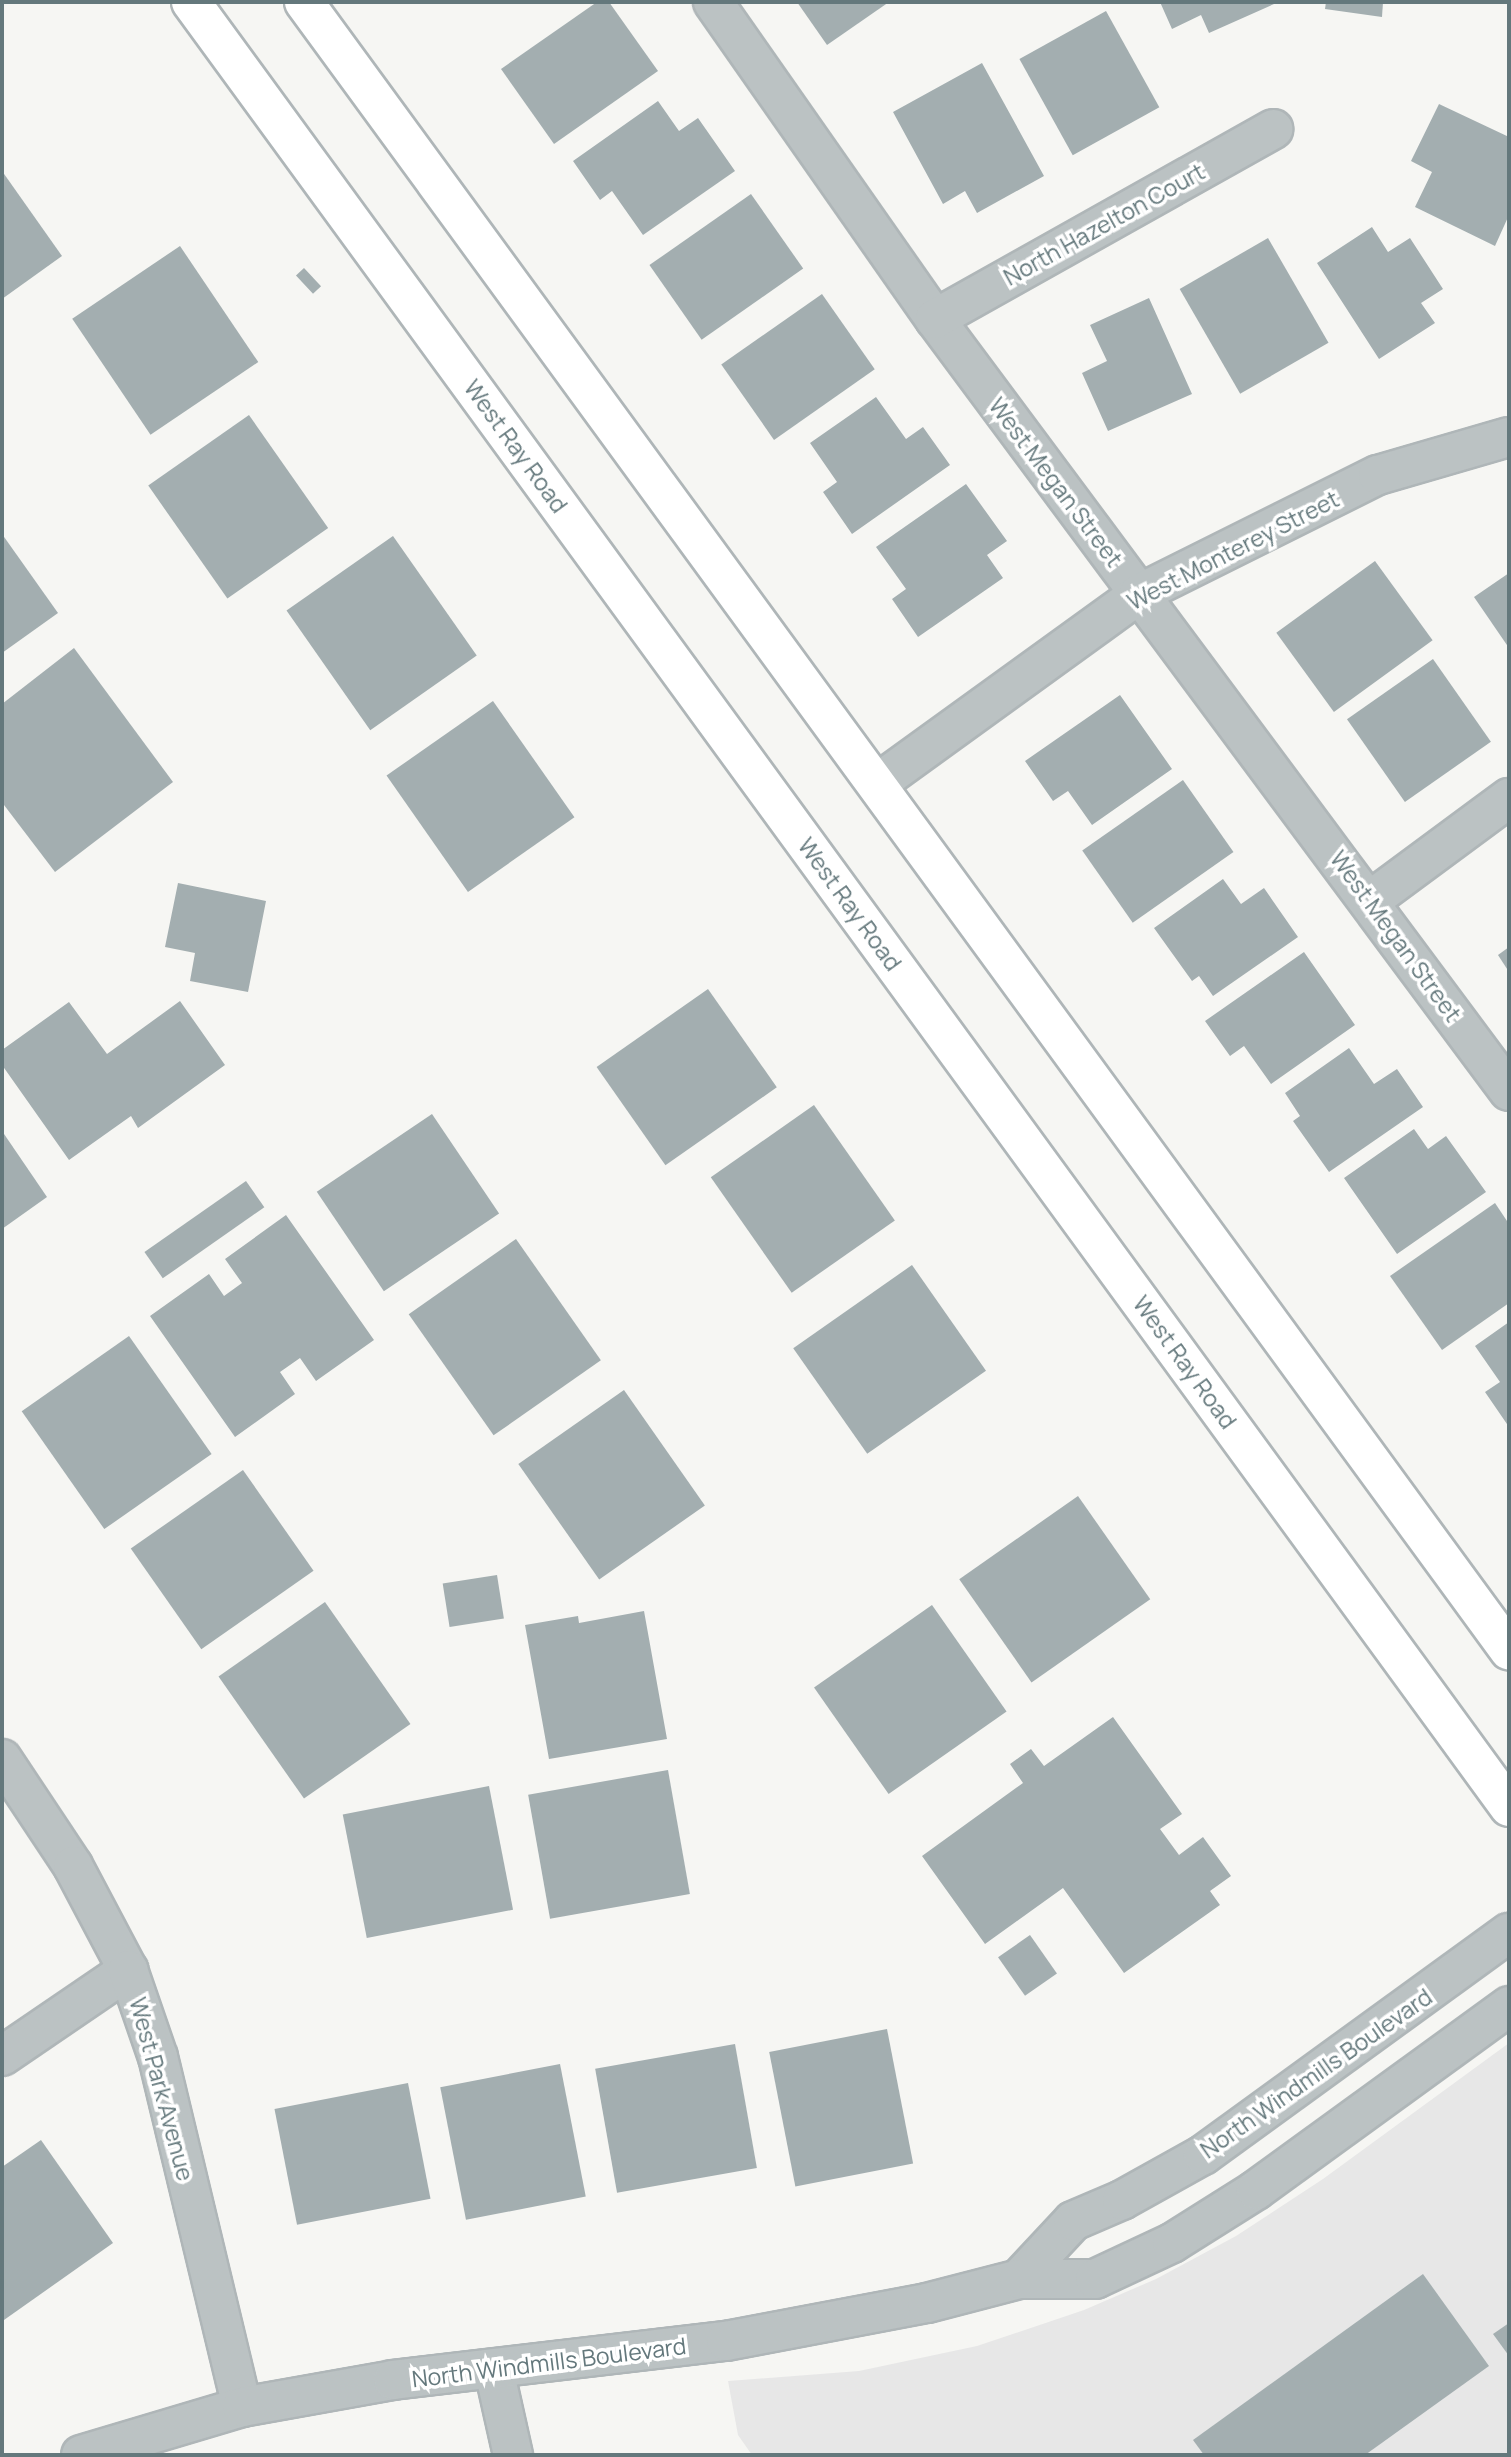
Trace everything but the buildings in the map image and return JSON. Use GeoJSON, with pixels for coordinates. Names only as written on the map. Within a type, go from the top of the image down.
{"type":"FeatureCollection","features":[{"type":"Feature","properties":{"kind":"main road","name":"West Ray Road"},"geometry":{"type":"LineString","coordinates":[[191,2],[1509,1807]]}},
{"type":"Feature","properties":{"kind":"main road"},"geometry":{"type":"LineString","coordinates":[[304,2],[1509,1650]]}},
{"type":"Feature","properties":{"kind":"street","name":"West Megan Street"},"geometry":{"type":"LineString","coordinates":[[713,2],[935,318],[1139,594],[1371,900],[1509,1091]]}},
{"type":"Feature","properties":{"kind":"street","name":"North Hazelton Court"},"geometry":{"type":"LineString","coordinates":[[935,318],[1273,129]]}},
{"type":"Feature","properties":{"kind":"street","name":"West Monterey Street"},"geometry":{"type":"LineString","coordinates":[[877,783],[1139,594],[1378,475],[1509,438]]}},
{"type":"Feature","properties":{"kind":"street"},"geometry":{"type":"LineString","coordinates":[[1371,900],[1509,799]]}},
{"type":"Feature","properties":{"kind":"street","name":"West Park Avenue"},"geometry":{"type":"LineString","coordinates":[[2,1759],[73,1866],[128,1970],[158,2057],[242,2407]]}},
{"type":"Feature","properties":{"kind":"street","name":"North Windmills Boulevard"},"geometry":{"type":"LineString","coordinates":[[1018,2279],[1073,2221],[1122,2200],[1213,2148],[1509,1934]]}},
{"type":"Feature","properties":{"kind":"street"},"geometry":{"type":"LineString","coordinates":[[2,2056],[128,1970]]}},
{"type":"Feature","properties":{"kind":"street","name":"North Windmills Boulevard"},"geometry":{"type":"LineString","coordinates":[[81,2455],[242,2407],[393,2380],[726,2341],[927,2303],[1018,2279],[1095,2279],[1172,2243],[1326,2144],[1509,2006]]}},
{"type":"Feature","properties":{"kind":"street"},"geometry":{"type":"LineString","coordinates":[[494,2370],[513,2455]]}},
{"type":"Feature","properties":{"kind":"shaded area"},"geometry":{"type":"Polygon","coordinates":[[[1509,2043],[1509,2455],[752,2455],[738,2435],[728,2381],[859,2371],[977,2346],[1084,2310],[1156,2279],[1236,2236],[1323,2179],[1509,2043]]]}}]}
